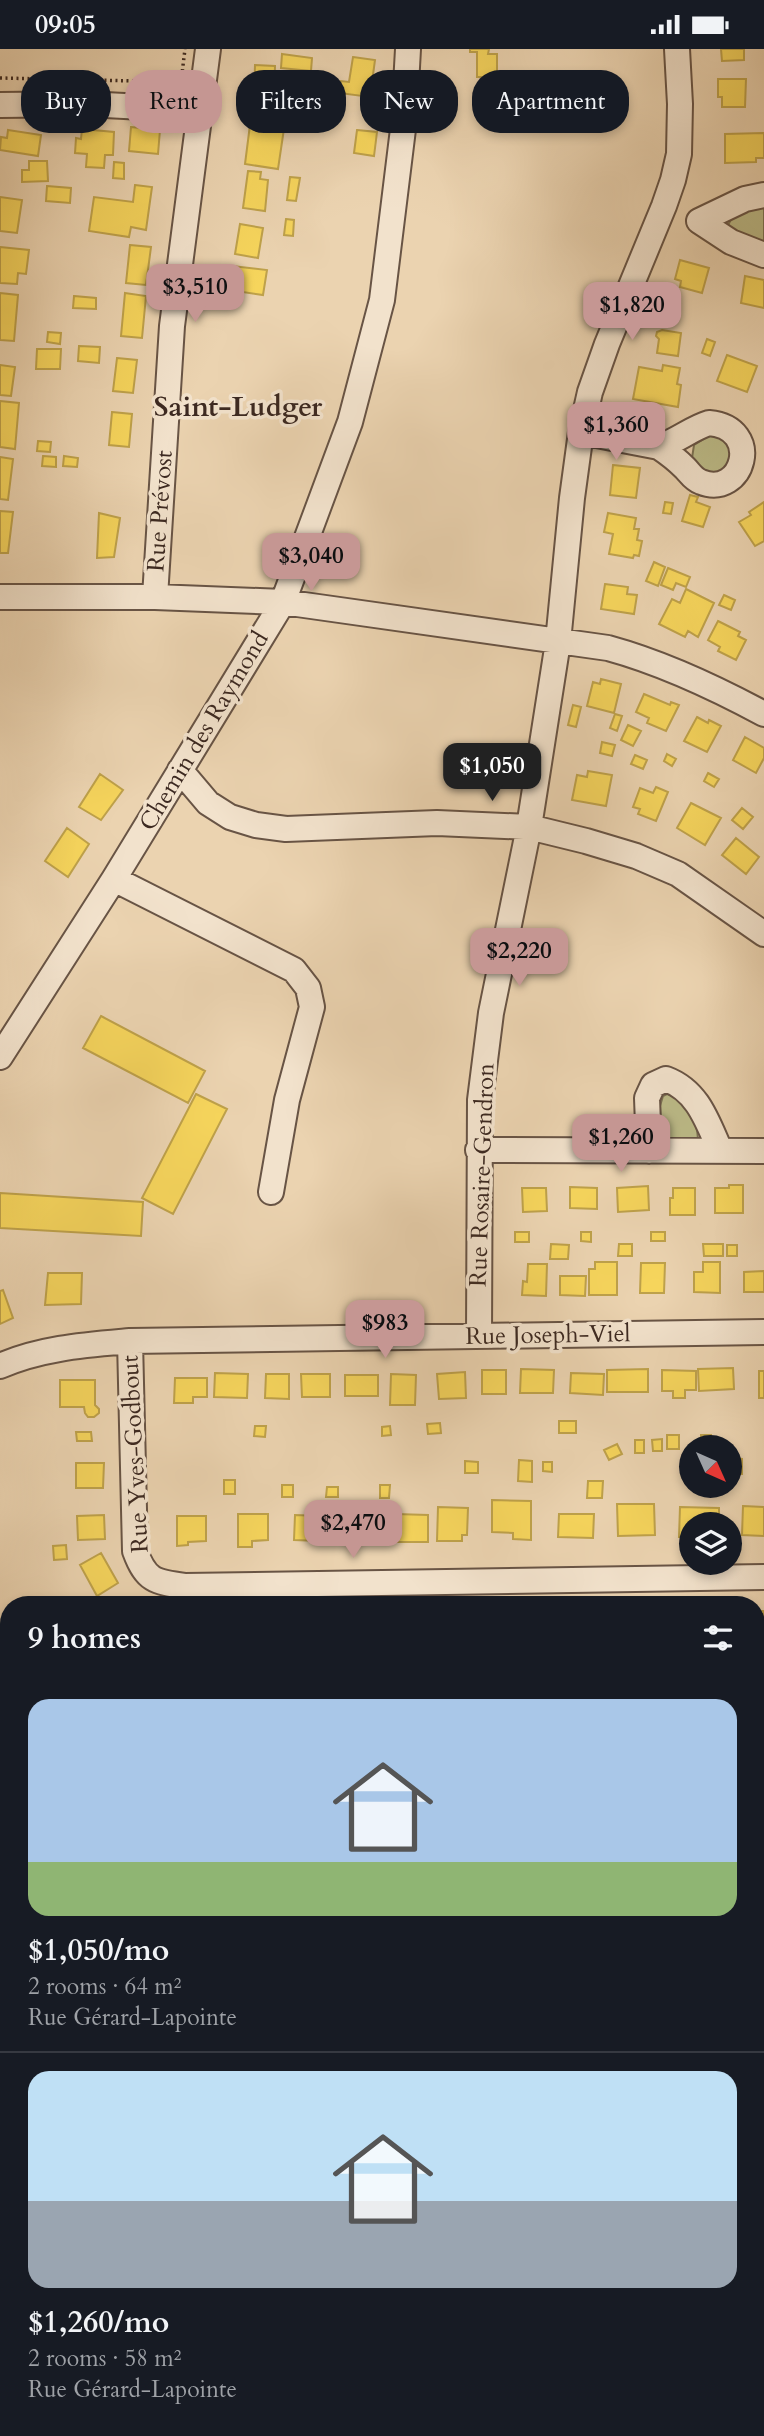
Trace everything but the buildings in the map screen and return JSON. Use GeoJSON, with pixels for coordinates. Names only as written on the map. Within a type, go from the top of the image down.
{"type":"FeatureCollection","features":[{"type":"Feature","properties":{"kind":"street","name":"Rue Prévost"},"geometry":{"type":"LineString","coordinates":[[198,70],[208,49]]}},
{"type":"Feature","properties":{"kind":"street","name":"Chemin des Raymond"},"geometry":{"type":"LineString","coordinates":[[0,1057],[114,879],[283,601],[350,422],[382,300],[404,121],[408,49]]}},
{"type":"Feature","properties":{"kind":"street","name":"Rue Rosaire-Gendron"},"geometry":{"type":"LineString","coordinates":[[479,1336],[478,1150],[480,1100],[491,1013],[529,827],[558,642],[581,432],[590,392],[664,206],[679,154],[677,49]]}},
{"type":"Feature","properties":{"kind":"street"},"geometry":{"type":"LineString","coordinates":[[0,105],[125,106]]}},
{"type":"Feature","properties":{"kind":"street","name":"Rue Prévost"},"geometry":{"type":"LineString","coordinates":[[155,597],[172,326],[198,133]]}},
{"type":"Feature","properties":{"kind":"street"},"geometry":{"type":"LineString","coordinates":[[699,221],[745,199],[764,195]]}},
{"type":"Feature","properties":{"kind":"street"},"geometry":{"type":"LineString","coordinates":[[664,206],[699,221],[731,243],[764,255]]}},
{"type":"Feature","properties":{"kind":"street"},"geometry":{"type":"LineString","coordinates":[[581,432],[659,447]]}},
{"type":"Feature","properties":{"kind":"street"},"geometry":{"type":"LineString","coordinates":[[0,597],[155,597],[283,601],[608,648],[652,660],[764,714]]}},
{"type":"Feature","properties":{"kind":"street"},"geometry":{"type":"LineString","coordinates":[[180,771],[208,803],[230,817],[256,825],[286,829],[437,823],[529,827],[636,856],[678,874],[764,934]]}},
{"type":"Feature","properties":{"kind":"street"},"geometry":{"type":"LineString","coordinates":[[114,879],[294,969],[308,988],[312,1007],[286,1100],[271,1192]]}},
{"type":"Feature","properties":{"kind":"street"},"geometry":{"type":"LineString","coordinates":[[649,1151],[647,1098],[653,1085],[666,1079],[680,1084],[701,1107],[720,1150]]}},
{"type":"Feature","properties":{"kind":"street"},"geometry":{"type":"LineString","coordinates":[[478,1150],[764,1151]]}},
{"type":"Feature","properties":{"kind":"street","name":"Rue Joseph-Viel"},"geometry":{"type":"LineString","coordinates":[[0,1366],[23,1356],[70,1347],[130,1341],[764,1332]]}},
{"type":"Feature","properties":{"kind":"street","name":"Rue Yves-Godbout"},"geometry":{"type":"LineString","coordinates":[[130,1341],[135,1551],[142,1570],[158,1583],[185,1585],[764,1577]]}},
{"type":"Feature","properties":{"kind":"path"},"geometry":{"type":"LineString","coordinates":[[185,49],[189,70]]}},
{"type":"Feature","properties":{"kind":"path"},"geometry":{"type":"LineString","coordinates":[[0,78],[125,81]]}},
{"type":"Feature","properties":{"kind":"shaded area"},"geometry":{"type":"Polygon","coordinates":[[[764,205],[764,245],[743,237],[728,225],[734,214],[764,205]]]}},
{"type":"Feature","properties":{"kind":"shaded area"},"geometry":{"type":"Polygon","coordinates":[[[712,434],[728,442],[731,459],[721,473],[702,471],[692,458],[694,445],[712,434]]]}},
{"type":"Feature","properties":{"kind":"shaded area"},"geometry":{"type":"Polygon","coordinates":[[[667,1094],[680,1100],[690,1111],[698,1139],[661,1137],[660,1106],[663,1096],[667,1094]]]}},
{"type":"Feature","properties":{"kind":"district","name":"Saint-Ludger"},"geometry":{"type":"Point","coordinates":[238,407]}}]}
